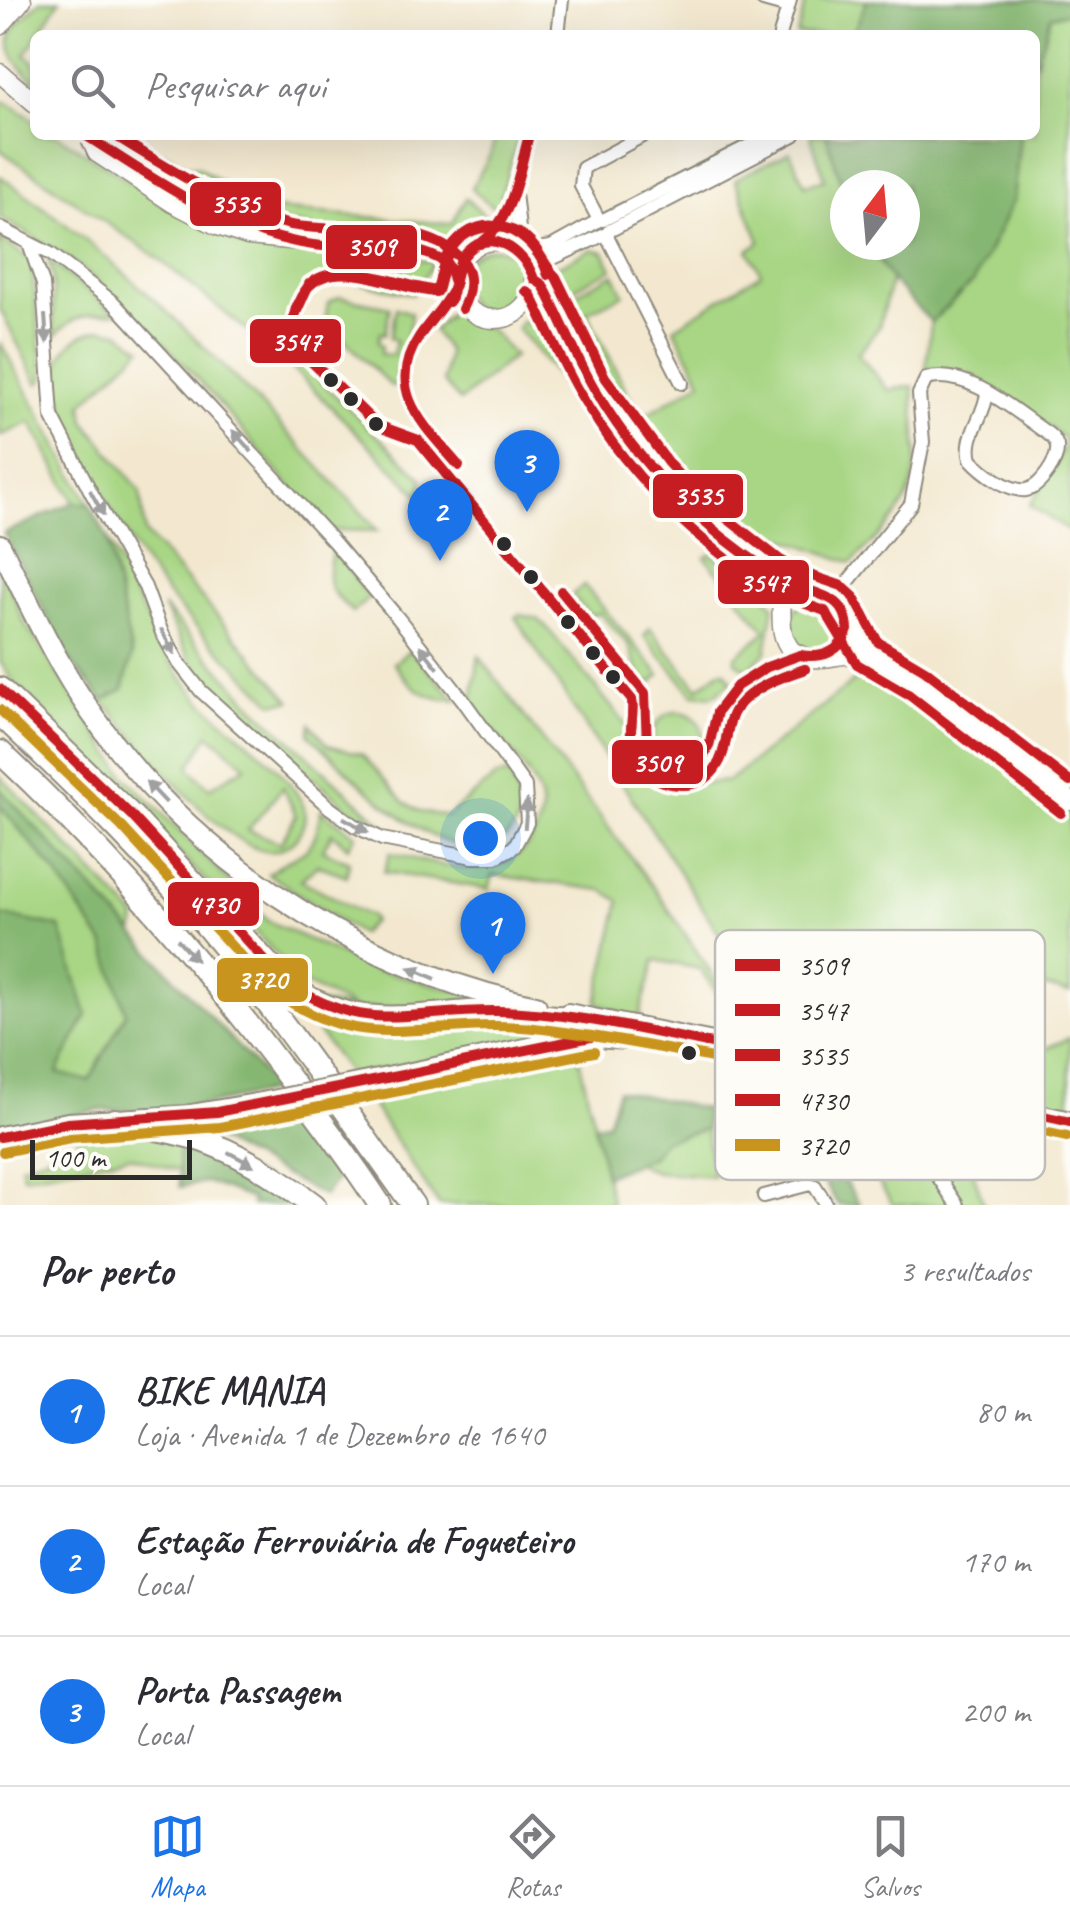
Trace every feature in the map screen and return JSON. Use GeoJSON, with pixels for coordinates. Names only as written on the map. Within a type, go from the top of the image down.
{"type":"FeatureCollection","features":[{"type":"Feature","properties":{"kind":"highway"},"geometry":{"type":"LineString","coordinates":[[0,689],[178,863],[238,934],[294,989],[341,1013],[378,1019],[496,1011],[583,1018]]}},
{"type":"Feature","properties":{"kind":"highway"},"geometry":{"type":"LineString","coordinates":[[0,714],[182,898],[292,1035],[413,1205]]}},
{"type":"Feature","properties":{"kind":"highway"},"geometry":{"type":"LineString","coordinates":[[0,752],[102,853],[212,978],[380,1205]]}},
{"type":"Feature","properties":{"kind":"highway"},"geometry":{"type":"LineString","coordinates":[[238,934],[279,998],[292,1035]]}},
{"type":"Feature","properties":{"kind":"highway"},"geometry":{"type":"LineString","coordinates":[[115,1120],[218,1148],[286,1184],[314,1205]]}},
{"type":"Feature","properties":{"kind":"main road"},"geometry":{"type":"LineString","coordinates":[[0,26],[22,0]]}},
{"type":"Feature","properties":{"kind":"main road"},"geometry":{"type":"LineString","coordinates":[[0,73],[30,99]]}},
{"type":"Feature","properties":{"kind":"main road"},"geometry":{"type":"LineString","coordinates":[[0,91],[30,99]]}},
{"type":"Feature","properties":{"kind":"main road"},"geometry":{"type":"LineString","coordinates":[[95,143],[131,169],[204,208],[286,240],[417,250],[475,247],[498,241],[519,250],[530,263],[534,277],[532,294],[524,307],[506,318],[478,315],[464,304],[445,261],[417,250]]}},
{"type":"Feature","properties":{"kind":"main road"},"geometry":{"type":"LineString","coordinates":[[456,279],[463,258],[475,247]]}},
{"type":"Feature","properties":{"kind":"main road"},"geometry":{"type":"LineString","coordinates":[[534,277],[543,285],[592,386],[656,473],[703,520],[770,572],[834,602],[846,636],[826,657]]}},
{"type":"Feature","properties":{"kind":"main road"},"geometry":{"type":"LineString","coordinates":[[524,307],[541,310],[562,326]]}},
{"type":"Feature","properties":{"kind":"main road"},"geometry":{"type":"LineString","coordinates":[[0,546],[56,656],[93,715],[162,798],[226,856],[311,918],[386,958],[466,989],[715,1049]]}},
{"type":"Feature","properties":{"kind":"main road"},"geometry":{"type":"LineString","coordinates":[[770,572],[781,588],[783,636],[792,650],[816,660],[846,652],[867,653]]}},
{"type":"Feature","properties":{"kind":"main road"},"geometry":{"type":"LineString","coordinates":[[782,618],[794,599],[812,592],[834,602],[867,653],[916,682],[1070,801]]}},
{"type":"Feature","properties":{"kind":"main road"},"geometry":{"type":"LineString","coordinates":[[0,678],[36,720]]}},
{"type":"Feature","properties":{"kind":"main road"},"geometry":{"type":"LineString","coordinates":[[0,1138],[68,1123],[185,1116],[262,1103],[592,1036],[715,1051]]}},
{"type":"Feature","properties":{"kind":"main road"},"geometry":{"type":"LineString","coordinates":[[1045,1117],[1070,1122]]}},
{"type":"Feature","properties":{"kind":"main road"},"geometry":{"type":"LineString","coordinates":[[1045,1128],[1070,1134]]}},
{"type":"Feature","properties":{"kind":"street"},"geometry":{"type":"LineString","coordinates":[[559,30],[562,0]]}},
{"type":"Feature","properties":{"kind":"street"},"geometry":{"type":"LineString","coordinates":[[763,0],[789,3],[781,30]]}},
{"type":"Feature","properties":{"kind":"street"},"geometry":{"type":"LineString","coordinates":[[475,247],[496,232],[528,140]]}},
{"type":"Feature","properties":{"kind":"street"},"geometry":{"type":"LineString","coordinates":[[635,140],[583,168],[582,186],[682,383]]}},
{"type":"Feature","properties":{"kind":"street"},"geometry":{"type":"LineString","coordinates":[[534,277],[549,260],[603,227],[761,140]]}},
{"type":"Feature","properties":{"kind":"street"},"geometry":{"type":"LineString","coordinates":[[515,185],[519,250],[551,246],[603,227],[786,140]]}},
{"type":"Feature","properties":{"kind":"street"},"geometry":{"type":"LineString","coordinates":[[0,228],[29,244],[66,265],[114,303],[333,540],[463,700],[525,786],[528,823],[514,847],[496,856],[473,857],[382,839],[355,826],[201,691],[162,633],[144,587],[52,416],[43,284],[29,244]]}},
{"type":"Feature","properties":{"kind":"street"},"geometry":{"type":"LineString","coordinates":[[834,602],[912,504],[922,453],[921,385],[934,377],[976,386],[987,393],[1054,440],[1057,453],[1039,484],[1032,489],[1010,487],[971,459],[969,444],[987,393]]}},
{"type":"Feature","properties":{"kind":"street"},"geometry":{"type":"LineString","coordinates":[[939,1180],[957,1205]]}},
{"type":"Feature","properties":{"kind":"street"},"geometry":{"type":"LineString","coordinates":[[764,1196],[810,1184],[816,1186],[827,1205]]}},
{"type":"Feature","properties":{"kind":"green space"},"geometry":{"type":"Polygon","coordinates":[[[42,0],[60,0],[41,30],[30,30],[30,47],[25,55],[30,58],[30,78],[11,50],[10,41],[19,23],[42,0]]]}},
{"type":"Feature","properties":{"kind":"green space"},"geometry":{"type":"Polygon","coordinates":[[[806,0],[867,0],[854,30],[798,30],[806,0]]]}},
{"type":"Feature","properties":{"kind":"green space"},"geometry":{"type":"Polygon","coordinates":[[[867,0],[1070,0],[1070,12],[1051,16],[1040,50],[1040,30],[854,30],[867,0]]]}},
{"type":"Feature","properties":{"kind":"green space"},"geometry":{"type":"Polygon","coordinates":[[[1070,12],[1070,532],[1030,505],[1066,445],[1063,437],[974,376],[926,369],[931,322],[974,281],[1013,201],[1019,140],[1040,140],[1040,50],[1051,15],[1070,12]]]}},
{"type":"Feature","properties":{"kind":"green space"},"geometry":{"type":"Polygon","coordinates":[[[0,102],[6,102],[30,118],[30,140],[65,140],[169,206],[242,245],[430,261],[433,264],[413,294],[325,276],[295,308],[289,338],[289,351],[422,478],[423,499],[286,362],[155,256],[0,150],[0,102]]]}},
{"type":"Feature","properties":{"kind":"green space"},"geometry":{"type":"Polygon","coordinates":[[[494,140],[518,140],[497,210],[471,189],[494,140]]]}},
{"type":"Feature","properties":{"kind":"green space"},"geometry":{"type":"Polygon","coordinates":[[[812,140],[828,140],[837,170],[830,170],[830,260],[879,260],[891,280],[879,327],[858,354],[888,390],[913,386],[916,451],[911,488],[894,519],[852,563],[781,537],[767,553],[683,486],[653,453],[639,419],[702,381],[674,328],[761,273],[748,250],[760,242],[735,179],[790,152],[805,185],[825,179],[812,140]]]}},
{"type":"Feature","properties":{"kind":"green space"},"geometry":{"type":"Polygon","coordinates":[[[828,140],[1019,140],[1013,201],[974,281],[931,322],[891,280],[879,260],[920,260],[920,170],[837,170],[828,140]]]}},
{"type":"Feature","properties":{"kind":"green space"},"geometry":{"type":"Polygon","coordinates":[[[162,153],[189,167],[198,167],[249,201],[245,213],[240,215],[210,201],[200,190],[176,177],[168,177],[151,162],[153,156],[162,153]]]}},
{"type":"Feature","properties":{"kind":"green space"},"geometry":{"type":"Polygon","coordinates":[[[0,176],[104,255],[200,343],[378,531],[327,530],[212,395],[119,299],[75,263],[0,218],[0,176]]]}},
{"type":"Feature","properties":{"kind":"green space"},"geometry":{"type":"Polygon","coordinates":[[[466,198],[491,221],[480,233],[458,242],[333,233],[265,218],[260,208],[451,224],[466,198]]]}},
{"type":"Feature","properties":{"kind":"green space"},"geometry":{"type":"Polygon","coordinates":[[[0,239],[31,260],[44,378],[38,384],[0,309],[0,239]]]}},
{"type":"Feature","properties":{"kind":"green space"},"geometry":{"type":"Polygon","coordinates":[[[494,248],[517,258],[527,281],[517,304],[494,314],[471,304],[461,281],[471,258],[494,248]]]}},
{"type":"Feature","properties":{"kind":"green space"},"geometry":{"type":"Polygon","coordinates":[[[592,249],[604,252],[612,269],[556,297],[546,277],[551,269],[592,249]]]}},
{"type":"Feature","properties":{"kind":"green space"},"geometry":{"type":"Polygon","coordinates":[[[48,260],[116,313],[81,317],[54,338],[53,278],[48,260]]]}},
{"type":"Feature","properties":{"kind":"green space"},"geometry":{"type":"Polygon","coordinates":[[[614,274],[624,294],[587,312],[635,414],[609,379],[567,298],[614,274]]]}},
{"type":"Feature","properties":{"kind":"green space"},"geometry":{"type":"Polygon","coordinates":[[[340,297],[390,307],[385,334],[380,333],[378,343],[382,345],[381,354],[393,355],[396,340],[390,338],[396,308],[411,313],[396,386],[391,386],[325,321],[328,303],[340,297]]]}},
{"type":"Feature","properties":{"kind":"green space"},"geometry":{"type":"Polygon","coordinates":[[[454,310],[490,329],[514,356],[460,401],[443,382],[448,352],[433,330],[454,310]]]}},
{"type":"Feature","properties":{"kind":"green space"},"geometry":{"type":"Polygon","coordinates":[[[522,321],[544,332],[581,404],[517,328],[522,321]]]}},
{"type":"Feature","properties":{"kind":"green space"},"geometry":{"type":"Polygon","coordinates":[[[102,329],[119,332],[142,348],[83,403],[85,421],[140,491],[145,533],[291,701],[273,703],[173,602],[132,543],[84,458],[62,403],[58,371],[69,346],[102,329]]]}},
{"type":"Feature","properties":{"kind":"green space"},"geometry":{"type":"Polygon","coordinates":[[[0,342],[90,505],[74,502],[31,422],[0,436],[0,342]]]}},
{"type":"Feature","properties":{"kind":"green space"},"geometry":{"type":"Polygon","coordinates":[[[74,502],[90,505],[107,538],[132,656],[123,690],[103,701],[68,658],[4,533],[74,502]]]}},
{"type":"Feature","properties":{"kind":"green space"},"geometry":{"type":"Polygon","coordinates":[[[107,538],[148,621],[184,681],[292,786],[305,811],[304,823],[291,843],[276,851],[265,851],[224,829],[179,786],[103,701],[123,690],[132,656],[107,538]],[[209,734],[189,767],[209,788],[246,766],[209,734]],[[283,787],[248,830],[281,843],[296,815],[283,787]]]}},
{"type":"Feature","properties":{"kind":"green space"},"geometry":{"type":"Polygon","coordinates":[[[333,547],[369,598],[353,612],[330,584],[333,547]]]}},
{"type":"Feature","properties":{"kind":"green space"},"geometry":{"type":"Polygon","coordinates":[[[711,554],[764,592],[774,606],[766,652],[748,670],[735,657],[766,631],[705,557],[711,554]]]}},
{"type":"Feature","properties":{"kind":"green space"},"geometry":{"type":"Polygon","coordinates":[[[0,564],[24,622],[126,777],[268,921],[370,968],[503,1002],[356,1009],[305,984],[12,680],[0,662],[0,564]]]}},
{"type":"Feature","properties":{"kind":"green space"},"geometry":{"type":"Polygon","coordinates":[[[584,585],[660,675],[649,685],[638,671],[629,645],[599,613],[590,616],[572,595],[584,585]]]}},
{"type":"Feature","properties":{"kind":"green space"},"geometry":{"type":"Polygon","coordinates":[[[814,601],[832,608],[839,626],[832,644],[814,651],[796,644],[789,626],[796,608],[814,601]]]}},
{"type":"Feature","properties":{"kind":"green space"},"geometry":{"type":"Polygon","coordinates":[[[163,607],[254,707],[389,830],[347,807],[209,686],[194,667],[163,607]]]}},
{"type":"Feature","properties":{"kind":"green space"},"geometry":{"type":"Polygon","coordinates":[[[515,617],[538,619],[548,629],[632,732],[644,761],[664,779],[693,779],[700,784],[728,781],[868,670],[882,673],[1070,812],[1070,993],[1045,987],[1045,930],[717,930],[515,617]]]}},
{"type":"Feature","properties":{"kind":"green space"},"geometry":{"type":"Polygon","coordinates":[[[650,628],[698,688],[720,671],[725,671],[732,681],[713,696],[693,694],[644,636],[650,628]]]}},
{"type":"Feature","properties":{"kind":"green space"},"geometry":{"type":"Polygon","coordinates":[[[410,650],[456,700],[427,695],[407,680],[394,663],[410,650]]]}},
{"type":"Feature","properties":{"kind":"green space"},"geometry":{"type":"Polygon","coordinates":[[[479,656],[657,892],[715,979],[715,990],[700,969],[655,960],[638,1021],[597,1002],[620,901],[602,890],[493,875],[489,889],[384,872],[390,853],[447,866],[486,868],[520,853],[536,832],[542,810],[538,792],[516,758],[471,706],[479,656]]]}},
{"type":"Feature","properties":{"kind":"green space"},"geometry":{"type":"Polygon","coordinates":[[[678,712],[696,719],[703,737],[696,755],[678,762],[660,755],[653,737],[660,719],[678,712]]]}},
{"type":"Feature","properties":{"kind":"green space"},"geometry":{"type":"Polygon","coordinates":[[[311,724],[328,745],[362,754],[404,802],[421,812],[447,816],[497,776],[510,774],[518,798],[517,823],[506,837],[482,847],[456,845],[428,834],[348,772],[309,734],[311,724]]]}},
{"type":"Feature","properties":{"kind":"green space"},"geometry":{"type":"Polygon","coordinates":[[[0,776],[136,917],[134,933],[0,789],[0,776]]]}},
{"type":"Feature","properties":{"kind":"green space"},"geometry":{"type":"Polygon","coordinates":[[[0,789],[278,1090],[175,1111],[99,1110],[0,1130],[0,915],[60,927],[87,1015],[57,1073],[89,1081],[126,1013],[105,946],[56,873],[0,806],[0,789]]]}},
{"type":"Feature","properties":{"kind":"green space"},"geometry":{"type":"Polygon","coordinates":[[[0,806],[56,873],[105,946],[126,1013],[89,1081],[56,1073],[60,927],[0,912],[0,806]]]}},
{"type":"Feature","properties":{"kind":"green space"},"geometry":{"type":"Polygon","coordinates":[[[321,810],[356,835],[348,847],[332,833],[323,850],[349,862],[347,876],[317,865],[301,880],[371,917],[373,921],[360,934],[268,874],[310,845],[321,810]]]}},
{"type":"Feature","properties":{"kind":"green space"},"geometry":{"type":"Polygon","coordinates":[[[293,999],[436,1021],[555,1023],[551,1036],[351,1076],[293,999]]]}},
{"type":"Feature","properties":{"kind":"green space"},"geometry":{"type":"Polygon","coordinates":[[[1070,1038],[1070,1109],[1045,1103],[1045,1048],[1070,1038]]]}},
{"type":"Feature","properties":{"kind":"green space"},"geometry":{"type":"Polygon","coordinates":[[[577,1048],[612,1205],[439,1205],[364,1093],[577,1048]]]}},
{"type":"Feature","properties":{"kind":"green space"},"geometry":{"type":"Polygon","coordinates":[[[618,1090],[706,1109],[706,1129],[664,1140],[652,1156],[605,1176],[594,1125],[607,1123],[618,1090]]]}},
{"type":"Feature","properties":{"kind":"green space"},"geometry":{"type":"Polygon","coordinates":[[[291,1107],[338,1177],[324,1196],[196,1129],[195,1123],[291,1107]]]}},
{"type":"Feature","properties":{"kind":"green space"},"geometry":{"type":"Polygon","coordinates":[[[706,1129],[713,1176],[656,1172],[636,1163],[652,1156],[664,1140],[706,1129]]]}},
{"type":"Feature","properties":{"kind":"green space"},"geometry":{"type":"Polygon","coordinates":[[[130,1131],[198,1147],[179,1152],[179,1171],[130,1156],[23,1176],[21,1165],[78,1144],[77,1134],[130,1131]]]}},
{"type":"Feature","properties":{"kind":"green space"},"geometry":{"type":"Polygon","coordinates":[[[198,1147],[277,1186],[301,1205],[251,1205],[252,1199],[207,1182],[180,1187],[178,1152],[198,1147]]]}},
{"type":"Feature","properties":{"kind":"green space"},"geometry":{"type":"Polygon","coordinates":[[[823,1180],[844,1180],[860,1205],[838,1205],[823,1180]]]}},
{"type":"Feature","properties":{"kind":"green space"},"geometry":{"type":"Polygon","coordinates":[[[877,1180],[976,1180],[984,1205],[893,1205],[877,1180]]]}},
{"type":"Feature","properties":{"kind":"transit line","name":"3509"},"geometry":{"type":"LineString","coordinates":[[93,140],[194,202],[252,229],[313,245],[419,252],[448,265],[455,285],[419,337],[405,374],[413,407],[459,466]]}},
{"type":"Feature","properties":{"kind":"transit line","name":"3535"},"geometry":{"type":"LineString","coordinates":[[123,140],[201,186],[282,223],[394,231],[433,240],[457,255],[469,276],[462,309]]}},
{"type":"Feature","properties":{"kind":"transit line","name":"3509"},"geometry":{"type":"LineString","coordinates":[[480,244],[508,208],[528,140]]}},
{"type":"Feature","properties":{"kind":"transit line","name":"3547"},"geometry":{"type":"LineString","coordinates":[[548,275],[532,246],[520,236],[507,229],[479,227],[452,247],[436,292],[341,274],[324,277],[309,286],[293,321],[295,339],[299,350],[377,425],[418,440],[632,700],[631,734],[636,759],[656,779],[684,785],[707,777],[721,759],[737,707],[759,688],[805,669]]}},
{"type":"Feature","properties":{"kind":"transit line","name":"3535"},"geometry":{"type":"LineString","coordinates":[[805,669],[759,688],[737,707],[721,759],[707,777],[684,785],[665,782],[648,773],[633,749],[632,700],[418,440],[377,425],[299,348],[293,320],[309,284],[323,276],[355,273],[437,291],[448,254],[463,236],[496,227],[518,233],[532,244],[556,277],[605,377],[668,463],[697,495],[779,559],[804,573],[842,586],[854,597],[878,642],[925,670],[1070,782]]}},
{"type":"Feature","properties":{"kind":"transit line","name":"3509"},"geometry":{"type":"LineString","coordinates":[[449,302],[460,262],[483,242],[504,244],[513,250],[534,279]]}},
{"type":"Feature","properties":{"kind":"transit line","name":"3509"},"geometry":{"type":"LineString","coordinates":[[534,279],[543,285],[611,415],[670,490],[742,552],[793,584],[827,597],[844,612],[848,630],[836,649],[823,655],[800,655]]}},
{"type":"Feature","properties":{"kind":"transit line","name":"3547"},"geometry":{"type":"LineString","coordinates":[[526,291],[600,425],[653,492],[684,523],[752,576],[825,611],[857,664],[908,694],[1061,813]]}},
{"type":"Feature","properties":{"kind":"transit line","name":"3509"},"geometry":{"type":"LineString","coordinates":[[561,591],[645,693],[647,746],[657,762],[671,769],[699,765],[709,746],[717,712],[737,686],[767,667],[800,655]]}},
{"type":"Feature","properties":{"kind":"transit line","name":"4730"},"geometry":{"type":"LineString","coordinates":[[0,689],[133,817],[280,977],[309,996],[361,1014],[524,1012],[715,1045]]}},
{"type":"Feature","properties":{"kind":"transit line","name":"3720"},"geometry":{"type":"LineString","coordinates":[[0,710],[122,827],[270,988],[299,1007],[352,1028],[543,1029],[715,1059]]}},
{"type":"Feature","properties":{"kind":"transit line","name":"4730"},"geometry":{"type":"LineString","coordinates":[[0,1137],[68,1123],[217,1112],[591,1037]]}},
{"type":"Feature","properties":{"kind":"transit line","name":"3720"},"geometry":{"type":"LineString","coordinates":[[3,1152],[70,1138],[220,1127],[594,1052]]}},
{"type":"Feature","properties":{"kind":"transit line","name":"4730"},"geometry":{"type":"LineString","coordinates":[[1045,1116],[1070,1122]]}},
{"type":"Feature","properties":{"kind":"transit line","name":"3720"},"geometry":{"type":"LineString","coordinates":[[1045,1132],[1067,1137]]}},
{"type":"Feature","properties":{"kind":"place","name":"Porta Passagem"},"geometry":{"type":"Point","coordinates":[527,512]}},
{"type":"Feature","properties":{"kind":"place","name":"Estação Ferroviária de Fogueteiro"},"geometry":{"type":"Point","coordinates":[440,561]}},
{"type":"Feature","properties":{"kind":"place","name":"BIKE MANIA"},"geometry":{"type":"Point","coordinates":[493,974]}}]}
